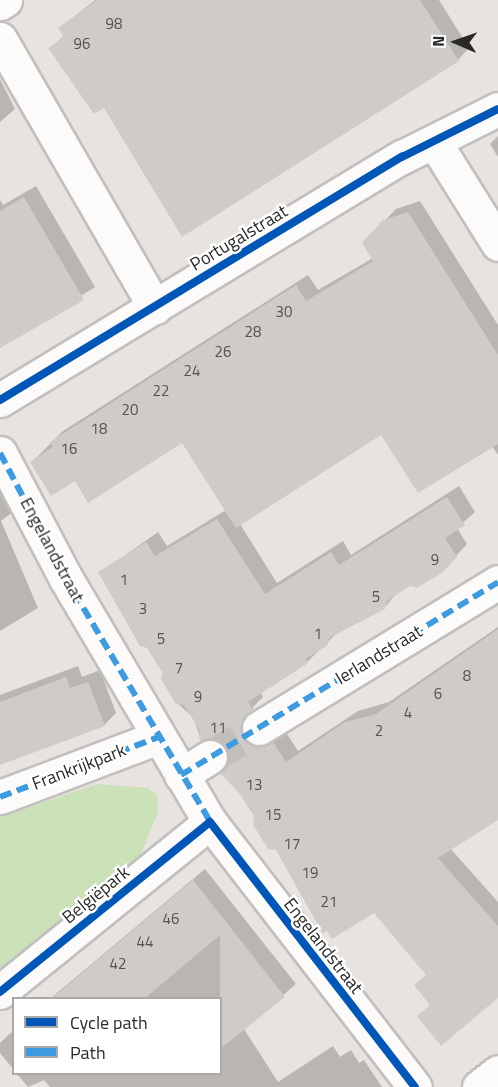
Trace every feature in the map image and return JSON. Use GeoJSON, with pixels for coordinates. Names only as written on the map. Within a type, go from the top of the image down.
{"type":"FeatureCollection","features":[{"type":"Feature","properties":{"kind":"street"},"geometry":{"type":"LineString","coordinates":[[0,3],[5,0]]}},
{"type":"Feature","properties":{"kind":"street"},"geometry":{"type":"LineString","coordinates":[[0,39],[154,307]]}},
{"type":"Feature","properties":{"kind":"street","name":"Portugalstraat"},"geometry":{"type":"LineString","coordinates":[[0,400],[435,142],[498,109]]}},
{"type":"Feature","properties":{"kind":"street"},"geometry":{"type":"LineString","coordinates":[[435,142],[498,244]]}},
{"type":"Feature","properties":{"kind":"street","name":"Engelandstraat"},"geometry":{"type":"LineString","coordinates":[[0,453],[159,737],[210,822],[415,1087]]}},
{"type":"Feature","properties":{"kind":"street","name":"Ierlandstraat"},"geometry":{"type":"LineString","coordinates":[[259,728],[491,587]]}},
{"type":"Feature","properties":{"kind":"street","name":"Frankrijkpark"},"geometry":{"type":"LineString","coordinates":[[0,797],[159,737]]}},
{"type":"Feature","properties":{"kind":"street"},"geometry":{"type":"LineString","coordinates":[[181,775],[210,757]]}},
{"type":"Feature","properties":{"kind":"street","name":"Belgiëpark"},"geometry":{"type":"LineString","coordinates":[[0,992],[210,822]]}},
{"type":"Feature","properties":{"kind":"street"},"geometry":{"type":"LineString","coordinates":[[479,1087],[498,1072]]}},
{"type":"Feature","properties":{"kind":"green space"},"geometry":{"type":"Polygon","coordinates":[[[97,784],[148,788],[157,795],[158,812],[141,854],[0,979],[0,817],[97,784]]]}},
{"type":"Feature","properties":{"kind":"building"},"geometry":{"type":"Polygon","coordinates":[[[97,0],[420,0],[459,61],[182,237],[104,108],[94,114],[48,48],[64,37],[58,28],[97,0]]]}},
{"type":"Feature","properties":{"kind":"building"},"geometry":{"type":"Polygon","coordinates":[[[24,197],[84,300],[0,348],[0,211],[24,197]]]}},
{"type":"Feature","properties":{"kind":"building"},"geometry":{"type":"Polygon","coordinates":[[[408,212],[498,355],[498,444],[418,493],[381,435],[236,528],[182,443],[88,503],[75,481],[51,496],[30,462],[53,447],[50,442],[296,285],[306,301],[373,261],[362,243],[383,220],[408,212]]]}},
{"type":"Feature","properties":{"kind":"building"},"geometry":{"type":"Polygon","coordinates":[[[447,497],[465,525],[445,538],[457,557],[443,572],[417,588],[410,586],[387,601],[385,609],[329,638],[327,646],[305,659],[308,663],[248,702],[253,710],[240,728],[251,745],[273,742],[286,762],[345,722],[376,714],[498,629],[498,820],[438,858],[498,926],[498,998],[441,1046],[417,1016],[430,1005],[414,985],[426,975],[374,913],[332,939],[327,931],[323,934],[276,850],[268,849],[253,825],[254,816],[239,793],[220,773],[229,757],[226,747],[210,738],[200,741],[199,729],[184,705],[176,704],[161,679],[162,672],[147,648],[140,646],[98,572],[146,542],[155,556],[217,519],[265,594],[331,552],[339,565],[447,497]]]}},
{"type":"Feature","properties":{"kind":"building"},"geometry":{"type":"Polygon","coordinates":[[[66,677],[70,688],[88,682],[105,726],[0,765],[0,702],[66,677]]]}},
{"type":"Feature","properties":{"kind":"building"},"geometry":{"type":"Polygon","coordinates":[[[193,880],[285,997],[222,1047],[220,935],[146,997],[53,997],[193,880]]]}},
{"type":"Feature","properties":{"kind":"tunnel"},"geometry":{"type":"LineString","coordinates":[[210,757],[259,728]]}},
{"type":"Feature","properties":{"kind":"marked path"},"geometry":{"type":"LineString","coordinates":[[0,453],[65,577],[213,826]]}},
{"type":"Feature","properties":{"kind":"marked path"},"geometry":{"type":"LineString","coordinates":[[181,775],[498,582]]}},
{"type":"Feature","properties":{"kind":"marked path"},"geometry":{"type":"LineString","coordinates":[[0,797],[159,737]]}},
{"type":"Feature","properties":{"kind":"cycle path"},"geometry":{"type":"LineString","coordinates":[[0,400],[402,157],[498,109]]}},
{"type":"Feature","properties":{"kind":"cycle path"},"geometry":{"type":"LineString","coordinates":[[0,992],[210,822],[415,1087]]}}]}
